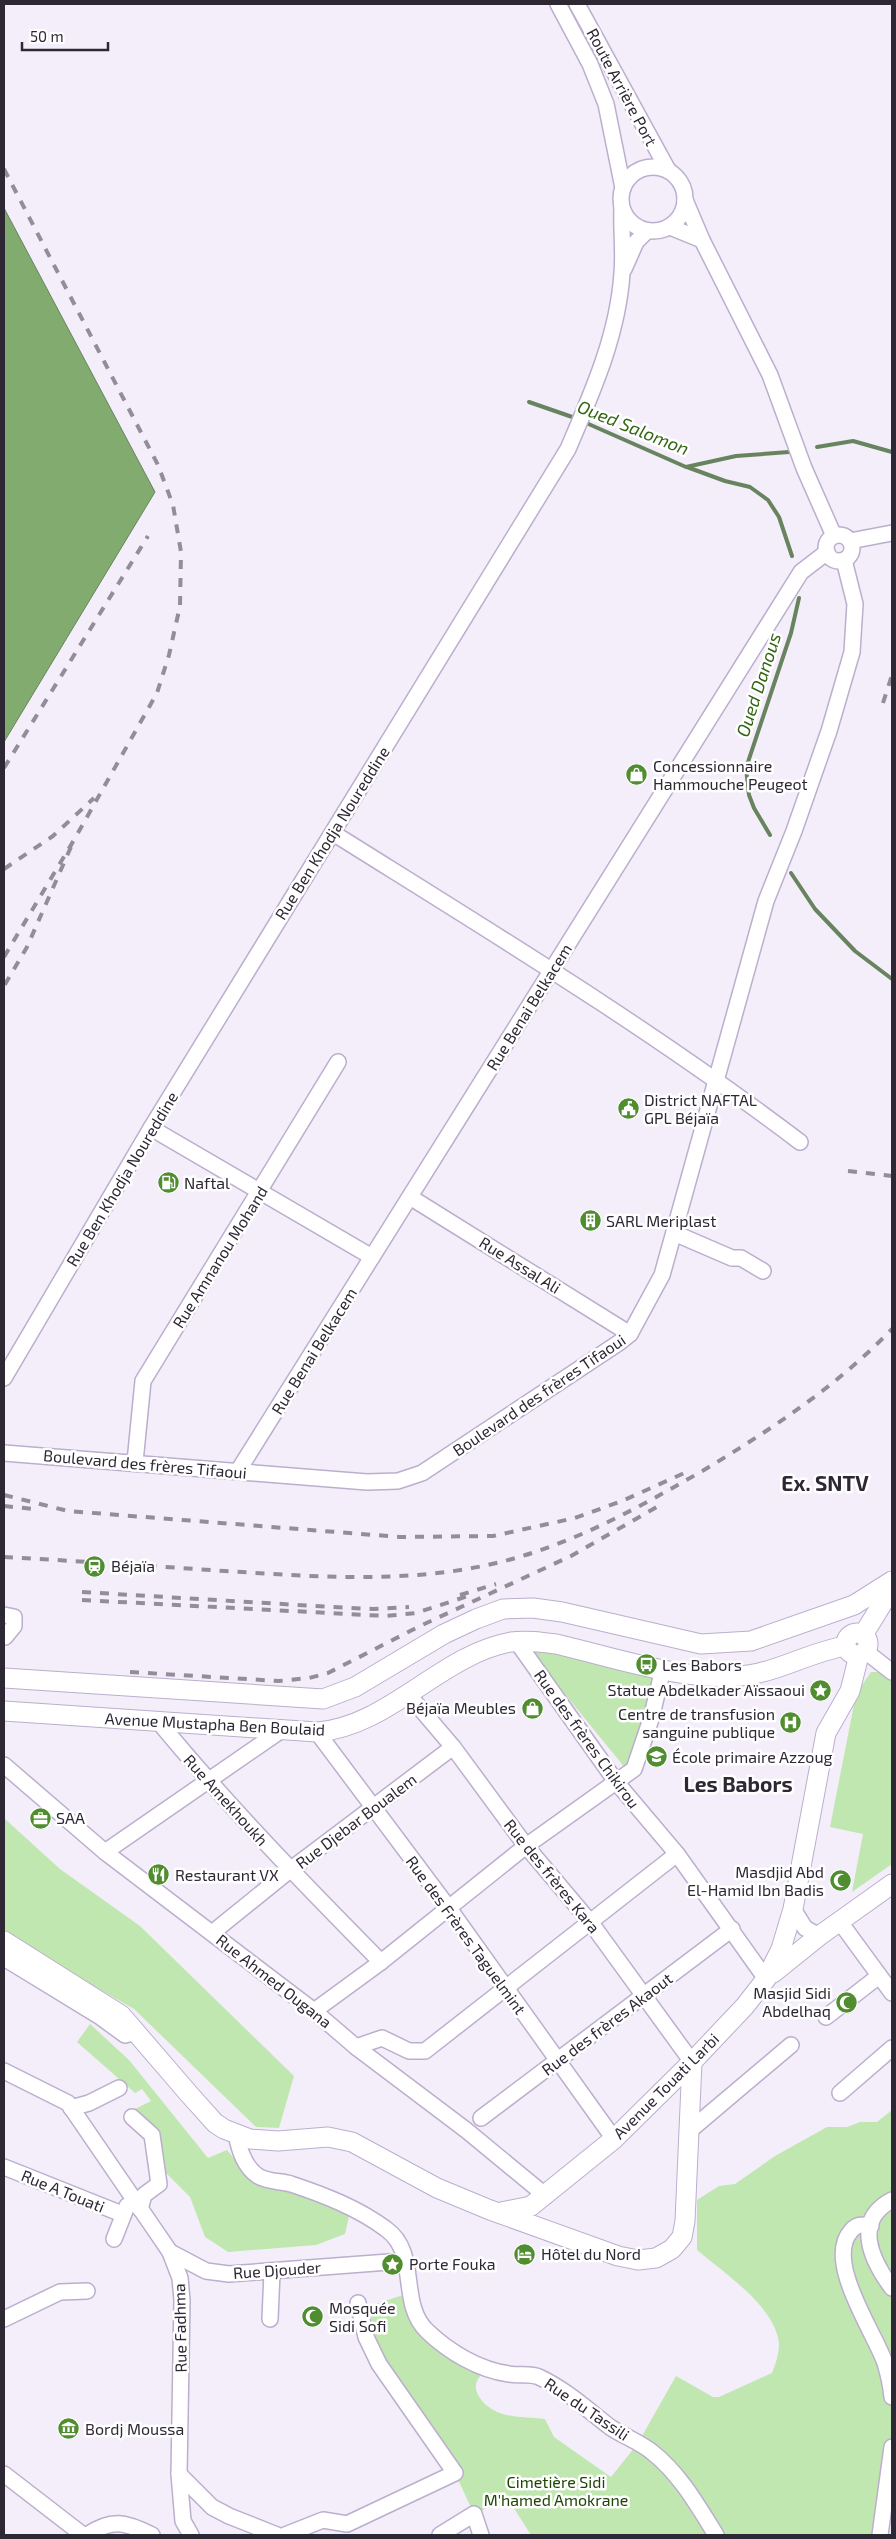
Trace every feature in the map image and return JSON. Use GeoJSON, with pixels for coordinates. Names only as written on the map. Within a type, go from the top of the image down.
{"type":"FeatureCollection","features":[{"type":"Feature","properties":{"kind":"main road","name":"Avenue Mustapha Ben Boulaid"},"geometry":{"type":"LineString","coordinates":[[4,1678],[323,1699],[355,1687],[452,1630],[503,1610],[533,1608],[562,1612],[700,1644],[751,1641],[854,1605],[892,1581]]}},
{"type":"Feature","properties":{"kind":"main road"},"geometry":{"type":"LineString","coordinates":[[859,1644],[892,1588]]}},
{"type":"Feature","properties":{"kind":"main road"},"geometry":{"type":"LineString","coordinates":[[859,1644],[892,1605]]}},
{"type":"Feature","properties":{"kind":"main road"},"geometry":{"type":"LineString","coordinates":[[830,1612],[859,1644]]}},
{"type":"Feature","properties":{"kind":"main road","name":"Avenue Mustapha Ben Boulaid"},"geometry":{"type":"LineString","coordinates":[[4,1711],[317,1732],[333,1731],[348,1726],[488,1649],[517,1642],[533,1641],[556,1644],[698,1677],[758,1673],[823,1650],[859,1644]]}},
{"type":"Feature","properties":{"kind":"main road","name":"Avenue Touati Larbi"},"geometry":{"type":"LineString","coordinates":[[490,2210],[502,2212],[531,2206],[546,2196],[614,2139],[692,2062],[745,2006],[766,1979],[781,1949],[793,1909],[826,1733],[850,1691],[859,1644]]}},
{"type":"Feature","properties":{"kind":"main road"},"geometry":{"type":"LineString","coordinates":[[766,1979],[820,1936],[892,1884]]}},
{"type":"Feature","properties":{"kind":"main road"},"geometry":{"type":"LineString","coordinates":[[4,1941],[121,2015],[215,2123],[236,2134],[250,2139],[278,2142],[328,2137],[352,2142],[437,2188],[490,2210],[618,2256],[638,2260],[656,2258],[672,2250],[682,2237],[685,2221],[692,2062]]}},
{"type":"Feature","properties":{"kind":"main road"},"geometry":{"type":"LineString","coordinates":[[543,2230],[537,2224],[534,2217],[535,2210],[546,2196]]}},
{"type":"Feature","properties":{"kind":"street","name":"Route Arrière Port"},"geometry":{"type":"LineString","coordinates":[[558,4],[590,64],[606,104],[623,188]]}},
{"type":"Feature","properties":{"kind":"street","name":"Route Arrière Port"},"geometry":{"type":"LineString","coordinates":[[577,4],[668,170]]}},
{"type":"Feature","properties":{"kind":"street"},"geometry":{"type":"LineString","coordinates":[[685,200],[678,220],[670,227],[648,231],[632,223],[622,208],[623,188],[637,172],[657,167],[668,170],[681,182],[685,200],[702,240],[770,375],[804,468],[834,536]]}},
{"type":"Feature","properties":{"kind":"street","name":"Rue Ben Khodja Noureddine"},"geometry":{"type":"LineString","coordinates":[[4,1378],[151,1128],[568,449],[596,383],[614,317],[622,273],[622,208]]}},
{"type":"Feature","properties":{"kind":"street"},"geometry":{"type":"LineString","coordinates":[[670,227],[702,240]]}},
{"type":"Feature","properties":{"kind":"street","name":"Rue Ben Khodja Noureddine"},"geometry":{"type":"LineString","coordinates":[[622,273],[636,242],[648,231]]}},
{"type":"Feature","properties":{"kind":"street"},"geometry":{"type":"LineString","coordinates":[[850,541],[892,533]]}},
{"type":"Feature","properties":{"kind":"street"},"geometry":{"type":"LineString","coordinates":[[841,535],[850,541],[852,550],[844,560],[836,560],[827,552],[829,541],[834,536],[841,535]]}},
{"type":"Feature","properties":{"kind":"street","name":"Rue Benai Belkacem"},"geometry":{"type":"LineString","coordinates":[[238,1471],[801,572],[827,552]]}},
{"type":"Feature","properties":{"kind":"street","name":"Boulevard des frères Tifaoui"},"geometry":{"type":"LineString","coordinates":[[4,1452],[367,1482],[398,1481],[422,1473],[630,1334],[662,1275],[766,900],[794,831],[829,731],[852,652],[855,604],[844,560]]}},
{"type":"Feature","properties":{"kind":"street"},"geometry":{"type":"LineString","coordinates":[[333,833],[552,970],[717,1079],[800,1142]]}},
{"type":"Feature","properties":{"kind":"street","name":"Rue Amnanou Mohand"},"geometry":{"type":"LineString","coordinates":[[136,1462],[143,1381],[261,1192],[338,1062]]}},
{"type":"Feature","properties":{"kind":"street"},"geometry":{"type":"LineString","coordinates":[[151,1128],[372,1258]]}},
{"type":"Feature","properties":{"kind":"street","name":"Rue Assal Ali"},"geometry":{"type":"LineString","coordinates":[[410,1197],[630,1334]]}},
{"type":"Feature","properties":{"kind":"street"},"geometry":{"type":"LineString","coordinates":[[674,1233],[732,1258],[741,1258],[763,1271]]}},
{"type":"Feature","properties":{"kind":"street"},"geometry":{"type":"LineString","coordinates":[[4,1615],[14,1617],[14,1626],[4,1641]]}},
{"type":"Feature","properties":{"kind":"street","name":"Rue des frères Chikirou"},"geometry":{"type":"LineString","coordinates":[[517,1642],[617,1783],[678,1854],[766,1979]]}},
{"type":"Feature","properties":{"kind":"street"},"geometry":{"type":"LineString","coordinates":[[859,1644],[892,1672]]}},
{"type":"Feature","properties":{"kind":"street"},"geometry":{"type":"LineString","coordinates":[[314,2011],[381,1962],[526,1846],[617,1783],[634,1769],[651,1719],[663,1669]]}},
{"type":"Feature","properties":{"kind":"street","name":"Rue des frères Kara"},"geometry":{"type":"LineString","coordinates":[[408,1694],[453,1747],[526,1846],[591,1923],[692,2062]]}},
{"type":"Feature","properties":{"kind":"street","name":"Rue Amekhoukh"},"geometry":{"type":"LineString","coordinates":[[158,1721],[208,1781],[290,1870],[381,1962]]}},
{"type":"Feature","properties":{"kind":"street"},"geometry":{"type":"LineString","coordinates":[[105,1852],[283,1729]]}},
{"type":"Feature","properties":{"kind":"street","name":"Rue des Frères Taguelmint"},"geometry":{"type":"LineString","coordinates":[[317,1732],[448,1907],[505,1990],[614,2139]]}},
{"type":"Feature","properties":{"kind":"street","name":"Rue Djebar Boualem"},"geometry":{"type":"LineString","coordinates":[[212,1933],[290,1870],[453,1747]]}},
{"type":"Feature","properties":{"kind":"street","name":"Rue Ahmed Ougana"},"geometry":{"type":"LineString","coordinates":[[4,1765],[105,1852],[314,2011],[356,2047],[466,2130],[546,2196]]}},
{"type":"Feature","properties":{"kind":"street"},"geometry":{"type":"LineString","coordinates":[[356,2047],[382,2038],[409,2051],[425,2051],[678,1854]]}},
{"type":"Feature","properties":{"kind":"street"},"geometry":{"type":"LineString","coordinates":[[793,1909],[805,1928],[820,1936]]}},
{"type":"Feature","properties":{"kind":"street"},"geometry":{"type":"LineString","coordinates":[[840,1922],[892,1993]]}},
{"type":"Feature","properties":{"kind":"street","name":"Rue des frères Akaout"},"geometry":{"type":"LineString","coordinates":[[481,2118],[732,1929]]}},
{"type":"Feature","properties":{"kind":"street"},"geometry":{"type":"LineString","coordinates":[[4,1958],[99,2016],[125,2035],[137,2032]]}},
{"type":"Feature","properties":{"kind":"street"},"geometry":{"type":"LineString","coordinates":[[826,2017],[879,1976]]}},
{"type":"Feature","properties":{"kind":"street"},"geometry":{"type":"LineString","coordinates":[[688,2132],[791,2045]]}},
{"type":"Feature","properties":{"kind":"street"},"geometry":{"type":"LineString","coordinates":[[840,2093],[892,2048]]}},
{"type":"Feature","properties":{"kind":"street","name":"Rue Fadhma"},"geometry":{"type":"LineString","coordinates":[[4,2071],[68,2103],[174,2257],[180,2278],[182,2309],[179,2474],[183,2521],[191,2535]]}},
{"type":"Feature","properties":{"kind":"street"},"geometry":{"type":"LineString","coordinates":[[71,2108],[83,2105],[119,2088]]}},
{"type":"Feature","properties":{"kind":"street"},"geometry":{"type":"LineString","coordinates":[[114,2239],[122,2214],[159,2184],[152,2135],[132,2117]]}},
{"type":"Feature","properties":{"kind":"street","name":"Rue du Tassili"},"geometry":{"type":"LineString","coordinates":[[236,2134],[240,2151],[252,2172],[260,2178],[288,2183],[348,2206],[387,2230],[397,2240],[397,2261],[415,2315],[426,2330],[450,2350],[487,2369],[510,2374],[538,2376],[574,2398],[613,2428],[652,2452],[678,2476],[716,2535]]}},
{"type":"Feature","properties":{"kind":"street","name":"Rue A Touati"},"geometry":{"type":"LineString","coordinates":[[4,2167],[122,2214]]}},
{"type":"Feature","properties":{"kind":"street"},"geometry":{"type":"LineString","coordinates":[[892,2200],[873,2216],[868,2241],[873,2258],[892,2288]]}},
{"type":"Feature","properties":{"kind":"street"},"geometry":{"type":"LineString","coordinates":[[871,2226],[864,2224],[856,2226],[849,2232],[845,2243],[844,2260],[852,2295],[885,2364],[892,2397]]}},
{"type":"Feature","properties":{"kind":"street","name":"Rue Djouder"},"geometry":{"type":"LineString","coordinates":[[174,2257],[206,2271],[229,2274],[397,2261]]}},
{"type":"Feature","properties":{"kind":"street"},"geometry":{"type":"LineString","coordinates":[[270,2319],[272,2272]]}},
{"type":"Feature","properties":{"kind":"street"},"geometry":{"type":"LineString","coordinates":[[4,2319],[60,2292],[87,2291]]}},
{"type":"Feature","properties":{"kind":"street"},"geometry":{"type":"LineString","coordinates":[[852,2295],[870,2316],[892,2354]]}},
{"type":"Feature","properties":{"kind":"street"},"geometry":{"type":"LineString","coordinates":[[286,2535],[323,2520],[347,2524],[456,2473],[379,2364],[366,2338],[358,2303]]}},
{"type":"Feature","properties":{"kind":"street"},"geometry":{"type":"LineString","coordinates":[[880,2535],[890,2493],[892,2447]]}},
{"type":"Feature","properties":{"kind":"street"},"geometry":{"type":"LineString","coordinates":[[4,2474],[85,2535],[112,2523],[123,2523],[152,2535]]}},
{"type":"Feature","properties":{"kind":"street"},"geometry":{"type":"LineString","coordinates":[[179,2474],[212,2507],[229,2516],[277,2535]]}},
{"type":"Feature","properties":{"kind":"street"},"geometry":{"type":"LineString","coordinates":[[440,2535],[474,2514],[482,2535]]}},
{"type":"Feature","properties":{"kind":"green space"},"geometry":{"type":"Polygon","coordinates":[[[525,1645],[665,1678],[630,1774],[525,1645]]]}},
{"type":"Feature","properties":{"kind":"green space"},"geometry":{"type":"Polygon","coordinates":[[[871,1672],[886,1672],[892,1680],[892,1864],[852,1892],[863,1834],[830,1827],[856,1694],[871,1672]]]}},
{"type":"Feature","properties":{"kind":"green space"},"geometry":{"type":"Polygon","coordinates":[[[4,1818],[60,1869],[140,1926],[294,2076],[279,2128],[256,2127],[134,2009],[4,1935],[4,1818]]]}},
{"type":"Feature","properties":{"kind":"green space"},"geometry":{"type":"Polygon","coordinates":[[[90,2024],[129,2060],[208,2158],[227,2150],[253,2181],[285,2187],[350,2212],[345,2234],[316,2245],[228,2252],[205,2237],[190,2197],[163,2170],[156,2128],[133,2110],[151,2101],[142,2089],[135,2093],[77,2042],[90,2024]]]}},
{"type":"Feature","properties":{"kind":"green space"},"geometry":{"type":"Polygon","coordinates":[[[892,2110],[892,2281],[873,2241],[856,2226],[844,2259],[892,2394],[892,2447],[880,2535],[716,2535],[696,2503],[638,2443],[676,2376],[713,2397],[719,2397],[772,2373],[778,2356],[779,2342],[774,2325],[756,2301],[697,2250],[697,2200],[719,2186],[735,2184],[775,2156],[827,2127],[847,2127],[860,2122],[877,2122],[892,2110]]]}},
{"type":"Feature","properties":{"kind":"green space"},"geometry":{"type":"Polygon","coordinates":[[[859,2227],[892,2288],[892,2384],[859,2305],[848,2244],[859,2227]]]}},
{"type":"Feature","properties":{"kind":"green space","name":"Cimetière Sidi M'hamed Amokrane"},"geometry":{"type":"Polygon","coordinates":[[[409,2293],[415,2315],[487,2369],[478,2379],[476,2386],[479,2397],[487,2406],[508,2415],[545,2419],[554,2437],[611,2477],[635,2447],[675,2480],[711,2535],[531,2535],[508,2499],[474,2514],[455,2473],[366,2337],[374,2335],[369,2306],[409,2293]]]}},
{"type":"Feature","properties":{"kind":"shaded area"},"geometry":{"type":"Polygon","coordinates":[[[4,208],[155,492],[4,742],[4,208]]]}},
{"type":"Feature","properties":{"kind":"waterway","name":"Oued Salomon"},"geometry":{"type":"LineString","coordinates":[[529,402],[578,419]]}},
{"type":"Feature","properties":{"kind":"waterway","name":"Oued Danous"},"geometry":{"type":"LineString","coordinates":[[584,422],[686,467],[736,456],[789,452]]}},
{"type":"Feature","properties":{"kind":"waterway","name":"Oued Salomon"},"geometry":{"type":"LineString","coordinates":[[817,447],[853,441],[892,452]]}},
{"type":"Feature","properties":{"kind":"waterway","name":"Oued Danous"},"geometry":{"type":"LineString","coordinates":[[687,467],[725,481],[750,487],[768,500],[779,517],[792,556]]}},
{"type":"Feature","properties":{"kind":"waterway","name":"Oued Danous"},"geometry":{"type":"LineString","coordinates":[[770,835],[754,808],[749,795],[746,768],[791,633],[799,598]]}},
{"type":"Feature","properties":{"kind":"waterway","name":"Oued Danous"},"geometry":{"type":"LineString","coordinates":[[791,873],[815,909],[855,951],[892,979]]}},
{"type":"Feature","properties":{"kind":"railway"},"geometry":{"type":"LineString","coordinates":[[4,169],[158,465],[173,505],[181,552],[180,606],[169,655],[157,693],[74,840]]}},
{"type":"Feature","properties":{"kind":"railway"},"geometry":{"type":"LineString","coordinates":[[4,768],[148,536]]}},
{"type":"Feature","properties":{"kind":"railway"},"geometry":{"type":"LineString","coordinates":[[883,703],[892,675]]}},
{"type":"Feature","properties":{"kind":"railway"},"geometry":{"type":"LineString","coordinates":[[4,869],[53,836],[94,798]]}},
{"type":"Feature","properties":{"kind":"railway"},"geometry":{"type":"LineString","coordinates":[[4,957],[74,840],[27,947],[4,986]]}},
{"type":"Feature","properties":{"kind":"railway"},"geometry":{"type":"LineString","coordinates":[[848,1171],[892,1176]]}},
{"type":"Feature","properties":{"kind":"railway"},"geometry":{"type":"LineString","coordinates":[[4,1557],[333,1577],[405,1576],[441,1573],[512,1559],[587,1532],[635,1509],[704,1470],[803,1406],[871,1350],[892,1329]]}},
{"type":"Feature","properties":{"kind":"railway"},"geometry":{"type":"LineString","coordinates":[[4,1495],[68,1511],[400,1537],[493,1536],[575,1518],[622,1501],[691,1470]]}},
{"type":"Feature","properties":{"kind":"railway"},"geometry":{"type":"LineString","coordinates":[[130,1672],[279,1681],[309,1678],[328,1673],[420,1626],[571,1556],[662,1504]]}},
{"type":"Feature","properties":{"kind":"railway"},"geometry":{"type":"LineString","coordinates":[[4,1506],[33,1509]]}},
{"type":"Feature","properties":{"kind":"railway"},"geometry":{"type":"LineString","coordinates":[[460,1595],[496,1584]]}},
{"type":"Feature","properties":{"kind":"railway"},"geometry":{"type":"LineString","coordinates":[[82,1592],[373,1609],[409,1607]]}},
{"type":"Feature","properties":{"kind":"railway"},"geometry":{"type":"LineString","coordinates":[[82,1600],[386,1616],[416,1613],[468,1596]]}},
{"type":"Feature","properties":{"kind":"place","name":"Concessionnaire Hammouche Peugeot"},"geometry":{"type":"Point","coordinates":[637,775]}},
{"type":"Feature","properties":{"kind":"place","name":"District NAFTAL GPL Béjaïa"},"geometry":{"type":"Point","coordinates":[628,1109]}},
{"type":"Feature","properties":{"kind":"place","name":"Naftal"},"geometry":{"type":"Point","coordinates":[168,1183]}},
{"type":"Feature","properties":{"kind":"place","name":"SARL Meriplast"},"geometry":{"type":"Point","coordinates":[590,1221]}},
{"type":"Feature","properties":{"kind":"place","name":"Béjaïa"},"geometry":{"type":"Point","coordinates":[95,1566]}},
{"type":"Feature","properties":{"kind":"place","name":"Les Babors"},"geometry":{"type":"Point","coordinates":[646,1665]}},
{"type":"Feature","properties":{"kind":"place","name":"Statue Abdelkader Aïssaoui"},"geometry":{"type":"Point","coordinates":[821,1690]}},
{"type":"Feature","properties":{"kind":"place","name":"Béjaïa Meubles"},"geometry":{"type":"Point","coordinates":[532,1708]}},
{"type":"Feature","properties":{"kind":"place","name":"Centre de transfusion sanguine publique"},"geometry":{"type":"Point","coordinates":[791,1723]}},
{"type":"Feature","properties":{"kind":"place","name":"École primaire Azzoug"},"geometry":{"type":"Point","coordinates":[656,1757]}},
{"type":"Feature","properties":{"kind":"place","name":"SAA"},"geometry":{"type":"Point","coordinates":[40,1818]}},
{"type":"Feature","properties":{"kind":"place","name":"Restaurant VX"},"geometry":{"type":"Point","coordinates":[159,1875]}},
{"type":"Feature","properties":{"kind":"place","name":"Masdjid Abd El-Hamid Ibn Badis"},"geometry":{"type":"Point","coordinates":[840,1881]}},
{"type":"Feature","properties":{"kind":"place","name":"Masjid Sidi Abdelhaq"},"geometry":{"type":"Point","coordinates":[847,2002]}},
{"type":"Feature","properties":{"kind":"place","name":"Hôtel du Nord"},"geometry":{"type":"Point","coordinates":[525,2254]}},
{"type":"Feature","properties":{"kind":"place","name":"Porte Fouka"},"geometry":{"type":"Point","coordinates":[393,2264]}},
{"type":"Feature","properties":{"kind":"place","name":"Mosquée Sidi Sofi"},"geometry":{"type":"Point","coordinates":[313,2317]}},
{"type":"Feature","properties":{"kind":"place","name":"Bordj Moussa"},"geometry":{"type":"Point","coordinates":[69,2429]}},
{"type":"Feature","properties":{"kind":"district","name":"Ex. SNTV"},"geometry":{"type":"Point","coordinates":[825,1484]}},
{"type":"Feature","properties":{"kind":"district","name":"Les Babors"},"geometry":{"type":"Point","coordinates":[738,1785]}}]}
